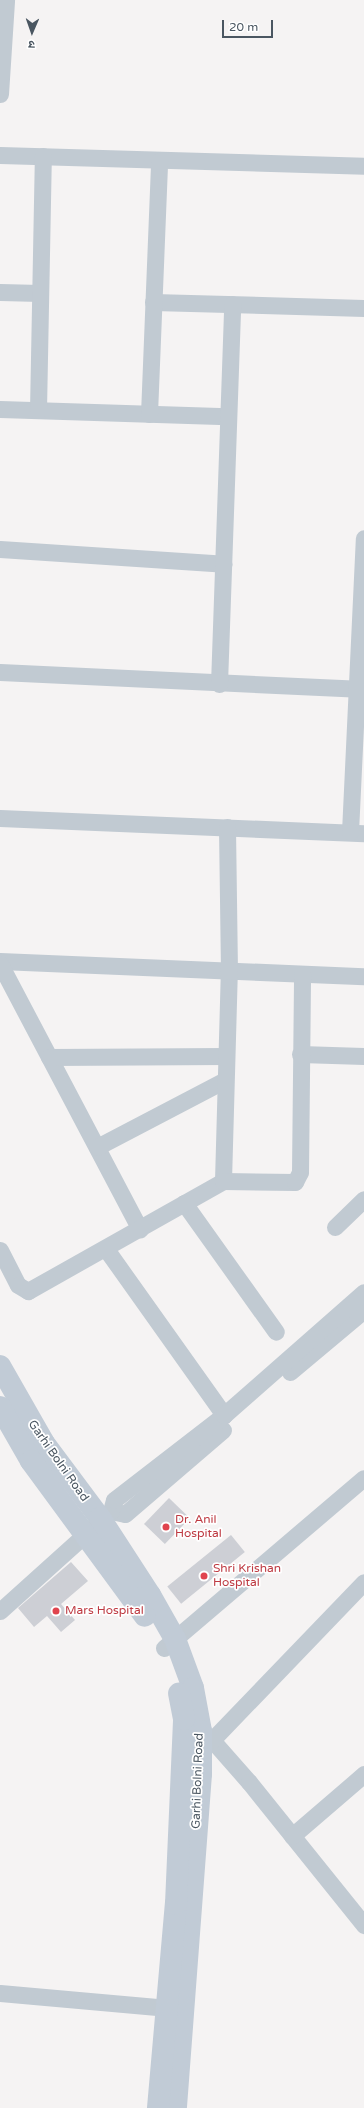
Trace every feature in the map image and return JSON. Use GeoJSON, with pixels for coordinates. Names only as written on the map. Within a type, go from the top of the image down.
{"type":"FeatureCollection","features":[{"type":"Feature","properties":{"kind":"main road","name":"Garhi Bolni Road"},"geometry":{"type":"LineString","coordinates":[[0,1366],[44,1443],[99,1520],[126,1585],[170,1644],[199,1730],[175,2008],[158,2108]]}},
{"type":"Feature","properties":{"kind":"main road","name":"Garhi Bolni Road"},"geometry":{"type":"LineString","coordinates":[[0,1407],[31,1462],[99,1520]]}},
{"type":"Feature","properties":{"kind":"main road","name":"Garhi Bolni Road"},"geometry":{"type":"LineString","coordinates":[[175,2008],[176,2108]]}},
{"type":"Feature","properties":{"kind":"street"},"geometry":{"type":"LineString","coordinates":[[0,94],[6,0]]}},
{"type":"Feature","properties":{"kind":"street"},"geometry":{"type":"LineString","coordinates":[[0,155],[364,166]]}},
{"type":"Feature","properties":{"kind":"street"},"geometry":{"type":"LineString","coordinates":[[38,410],[43,156]]}},
{"type":"Feature","properties":{"kind":"street"},"geometry":{"type":"LineString","coordinates":[[149,414],[159,161]]}},
{"type":"Feature","properties":{"kind":"street"},"geometry":{"type":"LineString","coordinates":[[0,292],[40,294]]}},
{"type":"Feature","properties":{"kind":"street"},"geometry":{"type":"LineString","coordinates":[[153,302],[364,308]]}},
{"type":"Feature","properties":{"kind":"street"},"geometry":{"type":"LineString","coordinates":[[219,684],[232,304]]}},
{"type":"Feature","properties":{"kind":"street"},"geometry":{"type":"LineString","coordinates":[[0,409],[227,416]]}},
{"type":"Feature","properties":{"kind":"street"},"geometry":{"type":"LineString","coordinates":[[0,818],[357,833],[358,689],[364,538]]}},
{"type":"Feature","properties":{"kind":"street"},"geometry":{"type":"LineString","coordinates":[[0,549],[223,564]]}},
{"type":"Feature","properties":{"kind":"street"},"geometry":{"type":"LineString","coordinates":[[0,672],[219,684],[358,689]]}},
{"type":"Feature","properties":{"kind":"street"},"geometry":{"type":"LineString","coordinates":[[223,1181],[229,971],[227,827]]}},
{"type":"Feature","properties":{"kind":"street"},"geometry":{"type":"LineString","coordinates":[[0,961],[364,976]]}},
{"type":"Feature","properties":{"kind":"street"},"geometry":{"type":"LineString","coordinates":[[0,964],[140,1229]]}},
{"type":"Feature","properties":{"kind":"street"},"geometry":{"type":"LineString","coordinates":[[0,1250],[18,1285],[28,1291],[106,1249],[223,1181],[289,1184],[298,1178],[302,974]]}},
{"type":"Feature","properties":{"kind":"street"},"geometry":{"type":"LineString","coordinates":[[300,1054],[364,1056]]}},
{"type":"Feature","properties":{"kind":"street"},"geometry":{"type":"LineString","coordinates":[[50,1058],[226,1056]]}},
{"type":"Feature","properties":{"kind":"street"},"geometry":{"type":"LineString","coordinates":[[97,1148],[226,1080]]}},
{"type":"Feature","properties":{"kind":"street"},"geometry":{"type":"LineString","coordinates":[[335,1227],[364,1199]]}},
{"type":"Feature","properties":{"kind":"street"},"geometry":{"type":"LineString","coordinates":[[184,1203],[276,1332]]}},
{"type":"Feature","properties":{"kind":"street"},"geometry":{"type":"LineString","coordinates":[[106,1249],[224,1415]]}},
{"type":"Feature","properties":{"kind":"street"},"geometry":{"type":"LineString","coordinates":[[0,1611],[99,1520],[114,1500],[224,1415],[364,1292]]}},
{"type":"Feature","properties":{"kind":"street"},"geometry":{"type":"LineString","coordinates":[[99,1520],[125,1514],[364,1310]]}},
{"type":"Feature","properties":{"kind":"street"},"geometry":{"type":"LineString","coordinates":[[170,1644],[364,1478]]}},
{"type":"Feature","properties":{"kind":"street"},"geometry":{"type":"LineString","coordinates":[[364,1582],[199,1730],[292,1836],[364,1925]]}},
{"type":"Feature","properties":{"kind":"street"},"geometry":{"type":"LineString","coordinates":[[292,1836],[364,1774]]}},
{"type":"Feature","properties":{"kind":"street"},"geometry":{"type":"LineString","coordinates":[[0,1992],[175,2008]]}},
{"type":"Feature","properties":{"kind":"building"},"geometry":{"type":"Polygon","coordinates":[[[169,1498],[190,1518],[165,1544],[144,1524],[169,1498]]]}},
{"type":"Feature","properties":{"kind":"building"},"geometry":{"type":"Polygon","coordinates":[[[231,1535],[245,1552],[181,1604],[167,1587],[231,1535]]]}},
{"type":"Feature","properties":{"kind":"building"},"geometry":{"type":"Polygon","coordinates":[[[71,1562],[88,1581],[61,1604],[75,1620],[61,1632],[47,1616],[34,1627],[18,1608],[71,1562]]]}},
{"type":"Feature","properties":{"kind":"place","name":"Dr. Anil Hospital"},"geometry":{"type":"Point","coordinates":[166,1527]}},
{"type":"Feature","properties":{"kind":"place","name":"Shri Krishan Hospital"},"geometry":{"type":"Point","coordinates":[204,1576]}},
{"type":"Feature","properties":{"kind":"place","name":"Mars Hospital"},"geometry":{"type":"Point","coordinates":[56,1611]}}]}
